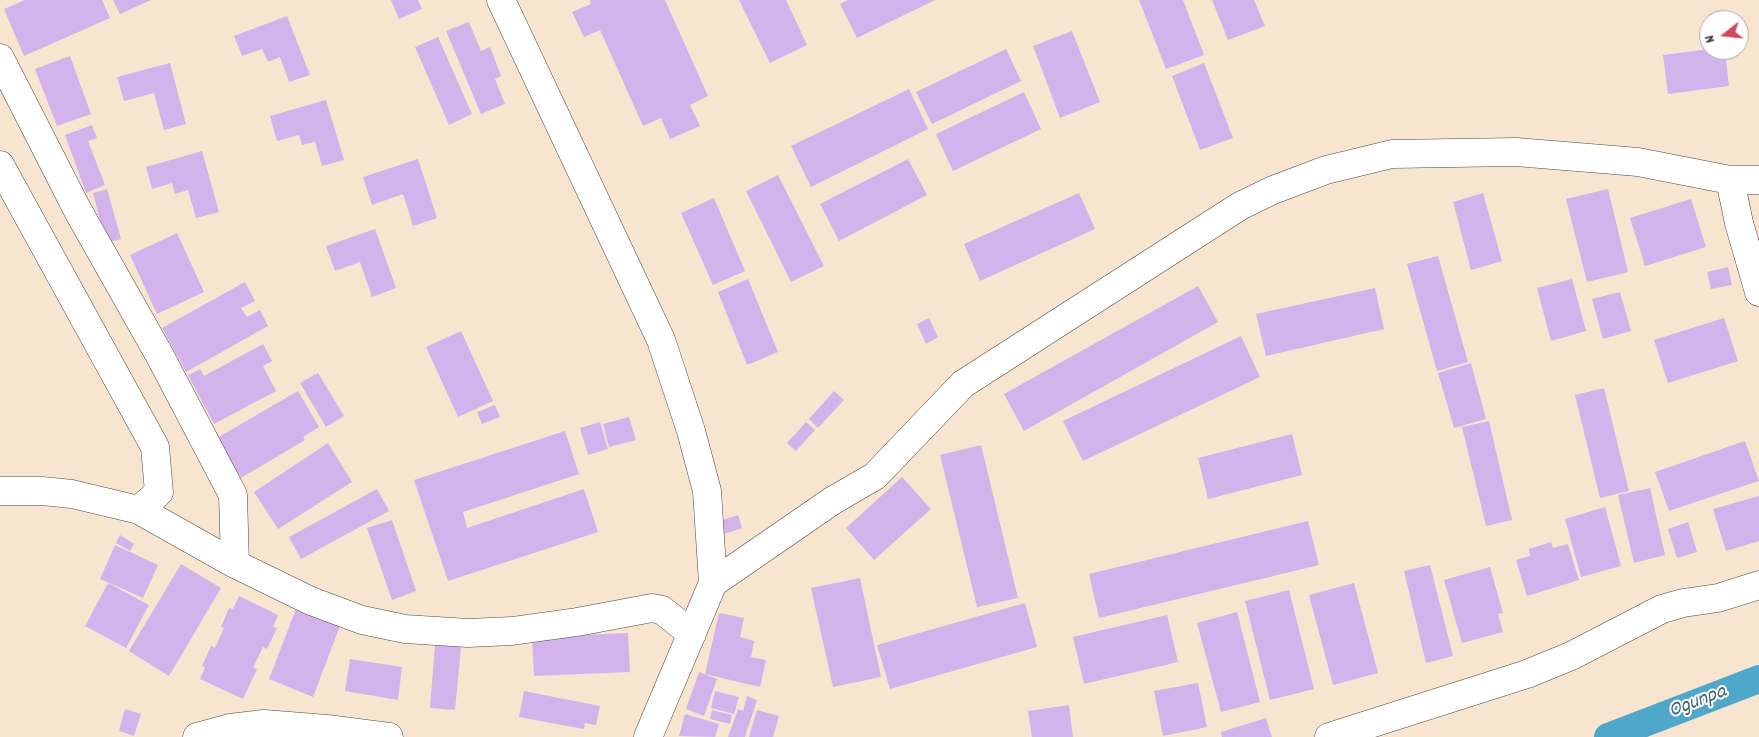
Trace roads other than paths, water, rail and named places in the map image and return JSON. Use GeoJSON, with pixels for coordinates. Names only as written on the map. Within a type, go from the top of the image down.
{"type":"FeatureCollection","features":[{"type":"Feature","properties":{"kind":"street"},"geometry":{"type":"LineString","coordinates":[[501,0],[661,340],[691,431],[707,491],[713,583],[648,737]]}},
{"type":"Feature","properties":{"kind":"street"},"geometry":{"type":"LineString","coordinates":[[0,58],[78,209],[160,356],[233,496],[235,564]]}},
{"type":"Feature","properties":{"kind":"street"},"geometry":{"type":"LineString","coordinates":[[713,583],[832,501],[875,476],[963,384],[1240,206],[1273,190],[1326,170],[1392,154],[1516,152],[1638,162],[1730,180],[1759,180]]}},
{"type":"Feature","properties":{"kind":"street"},"geometry":{"type":"LineString","coordinates":[[0,165],[155,447],[159,492],[139,510]]}},
{"type":"Feature","properties":{"kind":"street"},"geometry":{"type":"LineString","coordinates":[[1730,180],[1759,292]]}},
{"type":"Feature","properties":{"kind":"street"},"geometry":{"type":"LineString","coordinates":[[0,491],[42,490],[72,494],[139,510],[235,564],[311,601],[362,620],[405,629],[468,633],[512,631],[577,622],[652,608],[662,610],[692,634]]}},
{"type":"Feature","properties":{"kind":"street"},"geometry":{"type":"LineString","coordinates":[[1329,737],[1528,674],[1571,656],[1662,609],[1683,603],[1718,598],[1759,585]]}},
{"type":"Feature","properties":{"kind":"street"},"geometry":{"type":"LineString","coordinates":[[197,737],[230,728],[264,724],[328,729],[389,737]]}},
{"type":"Feature","properties":{"kind":"waterway","name":"Ogunpa"},"geometry":{"type":"LineString","coordinates":[[1608,737],[1759,679]]}}]}
